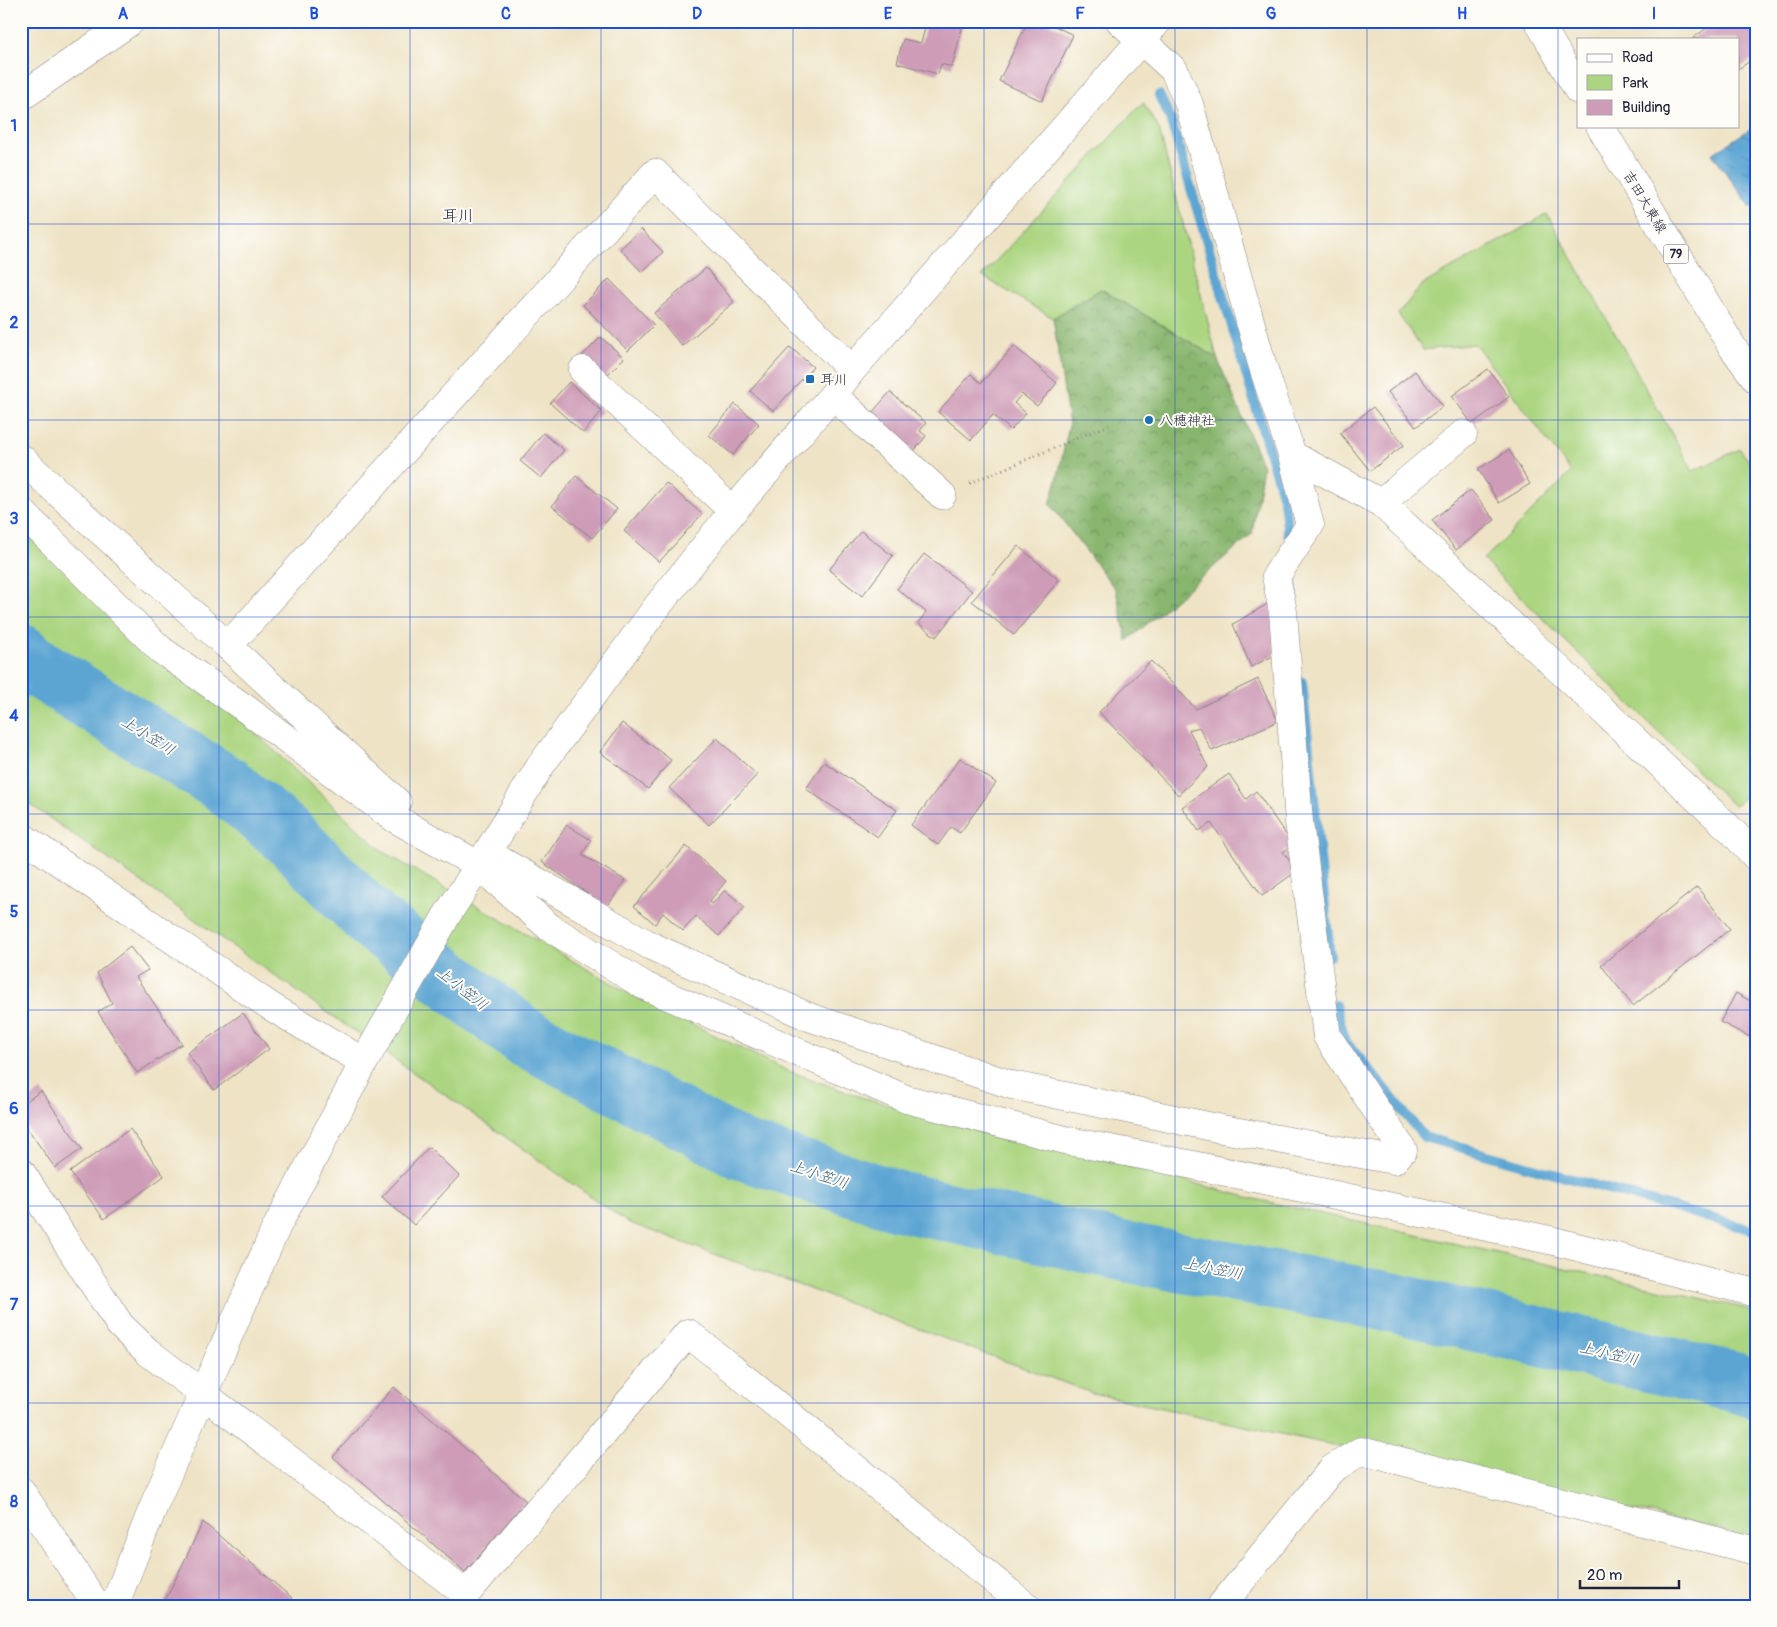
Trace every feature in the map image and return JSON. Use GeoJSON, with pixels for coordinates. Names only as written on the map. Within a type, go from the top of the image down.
{"type":"FeatureCollection","features":[{"type":"Feature","properties":{"kind":"street"},"geometry":{"type":"LineString","coordinates":[[21,96],[131,21]]}},
{"type":"Feature","properties":{"kind":"street"},"geometry":{"type":"LineString","coordinates":[[21,511],[160,650],[246,709],[394,818],[430,837],[483,859],[651,946],[818,1020],[1012,1085],[1222,1129],[1394,1160],[1403,1150],[1327,1036],[1299,822],[1282,612],[1276,576],[1310,525],[1292,455],[1260,358],[1189,104],[1174,70],[1150,31],[1120,21]]}},
{"type":"Feature","properties":{"kind":"street"},"geometry":{"type":"LineString","coordinates":[[1538,21],[1577,88]]}},
{"type":"Feature","properties":{"kind":"street"},"geometry":{"type":"LineString","coordinates":[[114,1606],[157,1498],[276,1228],[364,1062],[447,915],[541,765],[656,608],[733,511],[833,395],[852,370],[1150,31]]}},
{"type":"Feature","properties":{"kind":"street","name":"吉田大東線"},"geometry":{"type":"LineString","coordinates":[[1601,128],[1733,348],[1756,379]]}},
{"type":"Feature","properties":{"kind":"street"},"geometry":{"type":"LineString","coordinates":[[228,646],[655,173],[852,370]]}},
{"type":"Feature","properties":{"kind":"street"},"geometry":{"type":"LineString","coordinates":[[582,370],[733,511]]}},
{"type":"Feature","properties":{"kind":"street"},"geometry":{"type":"LineString","coordinates":[[833,395],[942,495]]}},
{"type":"Feature","properties":{"kind":"street"},"geometry":{"type":"LineString","coordinates":[[1381,503],[1463,434]]}},
{"type":"Feature","properties":{"kind":"street"},"geometry":{"type":"LineString","coordinates":[[1292,455],[1381,503],[1717,817],[1756,857]]}},
{"type":"Feature","properties":{"kind":"street"},"geometry":{"type":"LineString","coordinates":[[21,458],[401,806],[430,837]]}},
{"type":"Feature","properties":{"kind":"street"},"geometry":{"type":"LineString","coordinates":[[21,836],[270,1006],[364,1062]]}},
{"type":"Feature","properties":{"kind":"street"},"geometry":{"type":"LineString","coordinates":[[483,859],[549,927],[646,986],[906,1100],[1069,1141],[1188,1164],[1554,1241],[1756,1293]]}},
{"type":"Feature","properties":{"kind":"street"},"geometry":{"type":"LineString","coordinates":[[21,1172],[120,1325],[148,1352],[466,1594],[688,1333],[1026,1606]]}},
{"type":"Feature","properties":{"kind":"street"},"geometry":{"type":"LineString","coordinates":[[1221,1606],[1332,1469],[1361,1451],[1756,1551]]}},
{"type":"Feature","properties":{"kind":"street"},"geometry":{"type":"LineString","coordinates":[[21,1491],[97,1606]]}},
{"type":"Feature","properties":{"kind":"path"},"geometry":{"type":"LineString","coordinates":[[942,495],[1109,425]]}},
{"type":"Feature","properties":{"kind":"green space"},"geometry":{"type":"Polygon","coordinates":[[[1143,102],[1159,129],[1217,358],[1101,289],[1053,318],[982,276],[1143,102]]]}},
{"type":"Feature","properties":{"kind":"green space"},"geometry":{"type":"Polygon","coordinates":[[[1547,214],[1693,471],[1740,449],[1756,471],[1756,788],[1734,806],[1483,560],[1571,472],[1475,344],[1423,350],[1398,314],[1422,285],[1547,214]]]}},
{"type":"Feature","properties":{"kind":"green space"},"geometry":{"type":"Polygon","coordinates":[[[1101,289],[1217,358],[1263,466],[1252,534],[1127,641],[1116,590],[1050,504],[1069,425],[1053,318],[1101,289]]]}},
{"type":"Feature","properties":{"kind":"green space"},"geometry":{"type":"Polygon","coordinates":[[[21,512],[79,569],[383,852],[634,996],[786,1070],[861,1097],[1255,1199],[1744,1308],[1756,1313],[1756,1543],[1720,1529],[1092,1393],[627,1222],[21,798],[21,512]]]}},
{"type":"Feature","properties":{"kind":"water"},"geometry":{"type":"Polygon","coordinates":[[[1756,125],[1756,203],[1751,207],[1712,154],[1756,125]]]}},
{"type":"Feature","properties":{"kind":"building"},"geometry":{"type":"Polygon","coordinates":[[[927,21],[964,21],[952,67],[941,64],[938,74],[897,63],[903,39],[921,43],[927,21]]]}},
{"type":"Feature","properties":{"kind":"building"},"geometry":{"type":"Polygon","coordinates":[[[1028,21],[1044,21],[1073,35],[1042,101],[999,81],[1028,21]]]}},
{"type":"Feature","properties":{"kind":"building"},"geometry":{"type":"Polygon","coordinates":[[[1716,21],[1756,21],[1756,57],[1740,68],[1740,38],[1693,38],[1716,21]]]}},
{"type":"Feature","properties":{"kind":"building"},"geometry":{"type":"Polygon","coordinates":[[[641,229],[663,252],[642,272],[620,249],[641,229]]]}},
{"type":"Feature","properties":{"kind":"building"},"geometry":{"type":"Polygon","coordinates":[[[706,268],[734,302],[682,346],[654,313],[706,268]]]}},
{"type":"Feature","properties":{"kind":"building"},"geometry":{"type":"Polygon","coordinates":[[[609,279],[654,325],[628,351],[583,305],[609,279]]]}},
{"type":"Feature","properties":{"kind":"building"},"geometry":{"type":"Polygon","coordinates":[[[601,337],[624,358],[601,381],[579,359],[601,337]]]}},
{"type":"Feature","properties":{"kind":"building"},"geometry":{"type":"Polygon","coordinates":[[[1014,346],[1057,383],[1037,406],[1022,394],[1014,403],[1026,413],[1011,430],[993,415],[971,440],[938,412],[971,374],[981,383],[1014,346]]]}},
{"type":"Feature","properties":{"kind":"building"},"geometry":{"type":"Polygon","coordinates":[[[790,347],[813,367],[773,411],[750,391],[790,347]]]}},
{"type":"Feature","properties":{"kind":"building"},"geometry":{"type":"Polygon","coordinates":[[[1488,369],[1509,397],[1472,424],[1452,396],[1488,369]]]}},
{"type":"Feature","properties":{"kind":"building"},"geometry":{"type":"Polygon","coordinates":[[[1415,371],[1443,406],[1416,427],[1388,392],[1415,371]]]}},
{"type":"Feature","properties":{"kind":"building"},"geometry":{"type":"Polygon","coordinates":[[[569,382],[602,411],[583,433],[550,403],[569,382]]]}},
{"type":"Feature","properties":{"kind":"building"},"geometry":{"type":"Polygon","coordinates":[[[890,392],[926,423],[920,431],[926,436],[914,451],[871,414],[890,392]]]}},
{"type":"Feature","properties":{"kind":"building"},"geometry":{"type":"Polygon","coordinates":[[[735,404],[759,424],[733,455],[709,435],[735,404]]]}},
{"type":"Feature","properties":{"kind":"building"},"geometry":{"type":"Polygon","coordinates":[[[1373,407],[1404,445],[1370,471],[1340,433],[1373,407]]]}},
{"type":"Feature","properties":{"kind":"building"},"geometry":{"type":"Polygon","coordinates":[[[543,433],[564,450],[541,478],[520,461],[543,433]]]}},
{"type":"Feature","properties":{"kind":"building"},"geometry":{"type":"Polygon","coordinates":[[[1509,450],[1530,484],[1499,503],[1478,469],[1509,450]]]}},
{"type":"Feature","properties":{"kind":"building"},"geometry":{"type":"Polygon","coordinates":[[[576,476],[617,509],[592,538],[552,506],[576,476]]]}},
{"type":"Feature","properties":{"kind":"building"},"geometry":{"type":"Polygon","coordinates":[[[666,483],[702,514],[659,562],[624,531],[666,483]]]}},
{"type":"Feature","properties":{"kind":"building"},"geometry":{"type":"Polygon","coordinates":[[[1471,490],[1495,520],[1456,550],[1432,520],[1471,490]]]}},
{"type":"Feature","properties":{"kind":"building"},"geometry":{"type":"Polygon","coordinates":[[[861,531],[893,556],[862,596],[829,570],[861,531]]]}},
{"type":"Feature","properties":{"kind":"building"},"geometry":{"type":"Polygon","coordinates":[[[1018,546],[1059,580],[1014,635],[972,601],[1018,546]]]}},
{"type":"Feature","properties":{"kind":"building"},"geometry":{"type":"Polygon","coordinates":[[[924,554],[972,591],[936,637],[918,623],[926,612],[897,589],[924,554]]]}},
{"type":"Feature","properties":{"kind":"building"},"geometry":{"type":"Polygon","coordinates":[[[1271,602],[1275,655],[1251,667],[1233,624],[1271,602]]]}},
{"type":"Feature","properties":{"kind":"building"},"geometry":{"type":"Polygon","coordinates":[[[1151,661],[1196,709],[1258,679],[1278,721],[1212,751],[1199,727],[1189,730],[1208,767],[1178,795],[1099,712],[1151,661]]]}},
{"type":"Feature","properties":{"kind":"building"},"geometry":{"type":"Polygon","coordinates":[[[622,723],[671,760],[648,789],[600,752],[622,723]]]}},
{"type":"Feature","properties":{"kind":"building"},"geometry":{"type":"Polygon","coordinates":[[[717,738],[757,775],[709,825],[669,788],[717,738]]]}},
{"type":"Feature","properties":{"kind":"building"},"geometry":{"type":"Polygon","coordinates":[[[960,758],[996,783],[960,833],[951,827],[938,845],[911,825],[960,758]]]}},
{"type":"Feature","properties":{"kind":"building"},"geometry":{"type":"Polygon","coordinates":[[[824,762],[897,810],[878,837],[806,789],[824,762]]]}},
{"type":"Feature","properties":{"kind":"building"},"geometry":{"type":"Polygon","coordinates":[[[1229,774],[1246,799],[1256,791],[1293,845],[1283,852],[1297,871],[1262,896],[1211,823],[1199,831],[1182,807],[1229,774]]]}},
{"type":"Feature","properties":{"kind":"building"},"geometry":{"type":"Polygon","coordinates":[[[567,825],[591,840],[582,855],[625,880],[607,907],[542,862],[567,825]]]}},
{"type":"Feature","properties":{"kind":"building"},"geometry":{"type":"Polygon","coordinates":[[[686,846],[726,881],[709,902],[712,904],[725,890],[745,907],[719,936],[696,916],[683,931],[663,913],[655,924],[634,906],[686,846]]]}},
{"type":"Feature","properties":{"kind":"building"},"geometry":{"type":"Polygon","coordinates":[[[1697,887],[1730,929],[1633,1006],[1601,965],[1697,887]]]}},
{"type":"Feature","properties":{"kind":"building"},"geometry":{"type":"Polygon","coordinates":[[[130,947],[148,970],[136,977],[182,1044],[137,1073],[98,1012],[112,1003],[97,973],[130,947]]]}},
{"type":"Feature","properties":{"kind":"building"},"geometry":{"type":"Polygon","coordinates":[[[1736,993],[1756,1004],[1756,1040],[1720,1022],[1736,993]]]}},
{"type":"Feature","properties":{"kind":"building"},"geometry":{"type":"Polygon","coordinates":[[[243,1013],[269,1049],[214,1090],[187,1053],[243,1013]]]}},
{"type":"Feature","properties":{"kind":"building"},"geometry":{"type":"Polygon","coordinates":[[[41,1091],[82,1149],[55,1168],[21,1119],[21,1105],[41,1091]]]}},
{"type":"Feature","properties":{"kind":"building"},"geometry":{"type":"Polygon","coordinates":[[[130,1129],[164,1176],[104,1219],[70,1172],[130,1129]]]}},
{"type":"Feature","properties":{"kind":"building"},"geometry":{"type":"Polygon","coordinates":[[[429,1147],[459,1176],[414,1225],[382,1197],[429,1147]]]}},
{"type":"Feature","properties":{"kind":"building"},"geometry":{"type":"Polygon","coordinates":[[[394,1387],[526,1501],[465,1572],[333,1457],[394,1387]]]}},
{"type":"Feature","properties":{"kind":"building"},"geometry":{"type":"Polygon","coordinates":[[[203,1522],[292,1598],[286,1606],[167,1606],[164,1603],[203,1522]]]}},
{"type":"Feature","properties":{"kind":"waterway"},"geometry":{"type":"LineString","coordinates":[[1159,95],[1170,118],[1284,501],[1288,534]]}},
{"type":"Feature","properties":{"kind":"waterway"},"geometry":{"type":"LineString","coordinates":[[1291,573],[1293,598]]}},
{"type":"Feature","properties":{"kind":"waterway","name":"上小笠川"},"geometry":{"type":"LineString","coordinates":[[21,654],[38,668],[226,785],[288,836],[373,921],[523,1036],[742,1150],[898,1201],[1131,1253],[1395,1303],[1734,1382],[1756,1389]]}},
{"type":"Feature","properties":{"kind":"waterway"},"geometry":{"type":"LineString","coordinates":[[1302,682],[1330,956]]}},
{"type":"Feature","properties":{"kind":"waterway"},"geometry":{"type":"LineString","coordinates":[[1335,1005],[1346,1042],[1424,1137],[1756,1231]]}},
{"type":"Feature","properties":{"kind":"place","name":"耳川"},"geometry":{"type":"Point","coordinates":[810,379]}},
{"type":"Feature","properties":{"kind":"place","name":"八穂神社"},"geometry":{"type":"Point","coordinates":[1149,420]}},
{"type":"Feature","properties":{"kind":"district","name":"耳川"},"geometry":{"type":"Point","coordinates":[458,216]}}]}
